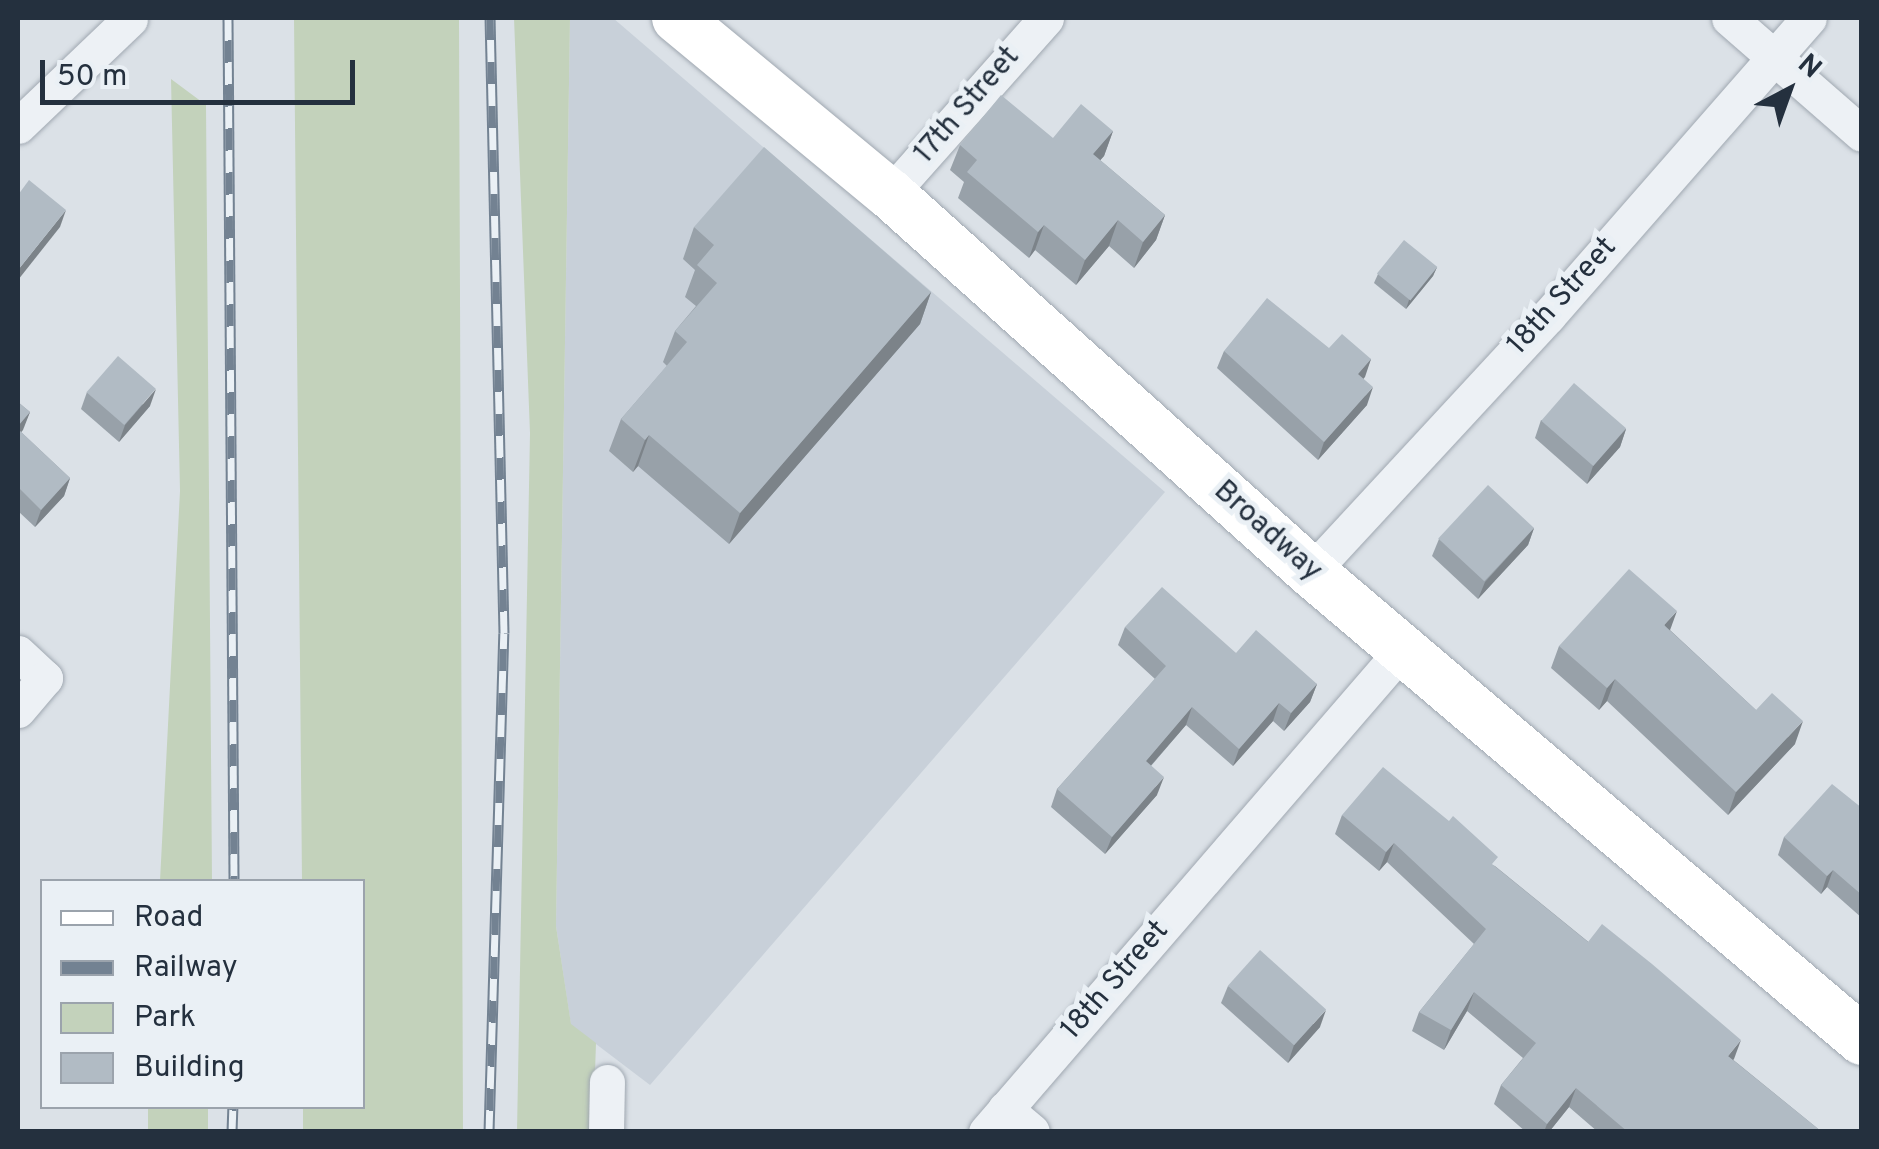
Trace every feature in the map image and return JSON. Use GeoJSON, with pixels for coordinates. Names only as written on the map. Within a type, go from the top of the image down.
{"type":"FeatureCollection","features":[{"type":"Feature","properties":{"kind":"main road","name":"Broadway"},"geometry":{"type":"LineString","coordinates":[[677,18],[890,194],[1311,572],[1862,1040]]}},
{"type":"Feature","properties":{"kind":"street","name":"17th Street"},"geometry":{"type":"LineString","coordinates":[[890,194],[1046,18]]}},
{"type":"Feature","properties":{"kind":"street"},"geometry":{"type":"LineString","coordinates":[[1729,18],[1862,134]]}},
{"type":"Feature","properties":{"kind":"street","name":"18th Street"},"geometry":{"type":"LineString","coordinates":[[1311,572],[1548,316],[1809,18]]}},
{"type":"Feature","properties":{"kind":"street"},"geometry":{"type":"LineString","coordinates":[[18,126],[130,19]]}},
{"type":"Feature","properties":{"kind":"street","name":"18th Street"},"geometry":{"type":"LineString","coordinates":[[1008,1124],[1402,649]]}},
{"type":"Feature","properties":{"kind":"street"},"geometry":{"type":"LineString","coordinates":[[18,653],[45,678],[18,710]]}},
{"type":"Feature","properties":{"kind":"street"},"geometry":{"type":"LineString","coordinates":[[606,1132],[607,1082]]}},
{"type":"Feature","properties":{"kind":"shaded area"},"geometry":{"type":"Polygon","coordinates":[[[570,18],[613,18],[1165,492],[650,1085],[571,1025],[556,926],[570,18]]]}},
{"type":"Feature","properties":{"kind":"green space"},"geometry":{"type":"Polygon","coordinates":[[[294,18],[459,18],[463,1131],[303,1131],[303,1109],[365,1109],[365,879],[302,879],[294,18]]]}},
{"type":"Feature","properties":{"kind":"green space"},"geometry":{"type":"Polygon","coordinates":[[[514,18],[570,18],[556,926],[571,1024],[596,1043],[593,1131],[517,1131],[530,433],[514,18]]]}},
{"type":"Feature","properties":{"kind":"green space"},"geometry":{"type":"Polygon","coordinates":[[[171,79],[206,105],[212,879],[160,879],[180,491],[171,79]]]}},
{"type":"Feature","properties":{"kind":"green space"},"geometry":{"type":"Polygon","coordinates":[[[148,1109],[208,1109],[208,1131],[148,1131],[148,1109]]]}},
{"type":"Feature","properties":{"kind":"building"},"geometry":{"type":"Polygon","coordinates":[[[1001,95],[1053,138],[1081,104],[1113,131],[1093,154],[1165,215],[1143,242],[1118,220],[1085,260],[1044,225],[1038,232],[967,172],[977,160],[960,145],[1001,95]]]}},
{"type":"Feature","properties":{"kind":"building"},"geometry":{"type":"Polygon","coordinates":[[[764,147],[931,292],[740,513],[649,435],[645,440],[621,419],[687,342],[675,331],[717,283],[697,265],[714,245],[694,227],[764,147]]]}},
{"type":"Feature","properties":{"kind":"building"},"geometry":{"type":"Polygon","coordinates":[[[29,180],[66,210],[18,270],[18,195],[29,180]]]}},
{"type":"Feature","properties":{"kind":"building"},"geometry":{"type":"Polygon","coordinates":[[[1404,240],[1437,267],[1410,300],[1377,273],[1404,240]]]}},
{"type":"Feature","properties":{"kind":"building"},"geometry":{"type":"Polygon","coordinates":[[[1267,298],[1329,348],[1342,334],[1371,359],[1358,374],[1373,387],[1324,442],[1224,351],[1267,298]]]}},
{"type":"Feature","properties":{"kind":"building"},"geometry":{"type":"Polygon","coordinates":[[[118,356],[156,389],[124,425],[87,392],[118,356]]]}},
{"type":"Feature","properties":{"kind":"building"},"geometry":{"type":"Polygon","coordinates":[[[1574,383],[1626,428],[1593,466],[1541,421],[1574,383]]]}},
{"type":"Feature","properties":{"kind":"building"},"geometry":{"type":"Polygon","coordinates":[[[18,402],[30,412],[18,426],[18,402]]]}},
{"type":"Feature","properties":{"kind":"building"},"geometry":{"type":"Polygon","coordinates":[[[18,429],[70,478],[41,510],[18,487],[18,429]]]}},
{"type":"Feature","properties":{"kind":"building"},"geometry":{"type":"Polygon","coordinates":[[[1488,485],[1534,528],[1484,581],[1438,538],[1488,485]]]}},
{"type":"Feature","properties":{"kind":"building"},"geometry":{"type":"Polygon","coordinates":[[[1629,569],[1677,611],[1664,625],[1756,710],[1772,693],[1803,721],[1736,792],[1615,679],[1607,688],[1559,646],[1629,569]]]}},
{"type":"Feature","properties":{"kind":"building"},"geometry":{"type":"Polygon","coordinates":[[[1162,587],[1236,653],[1256,630],[1317,684],[1291,713],[1279,703],[1239,749],[1192,707],[1146,761],[1164,777],[1112,837],[1057,789],[1166,666],[1125,627],[1162,587]]]}},
{"type":"Feature","properties":{"kind":"building"},"geometry":{"type":"Polygon","coordinates":[[[1383,767],[1449,821],[1453,816],[1498,857],[1492,864],[1588,942],[1602,924],[1652,964],[1741,1040],[1728,1056],[1822,1132],[1628,1132],[1576,1088],[1547,1124],[1501,1085],[1536,1043],[1474,992],[1451,1030],[1419,1012],[1486,929],[1394,843],[1386,852],[1342,815],[1383,767]]]}},
{"type":"Feature","properties":{"kind":"building"},"geometry":{"type":"Polygon","coordinates":[[[1832,784],[1862,808],[1862,895],[1833,870],[1827,876],[1784,837],[1832,784]]]}},
{"type":"Feature","properties":{"kind":"building"},"geometry":{"type":"Polygon","coordinates":[[[1260,950],[1326,1010],[1294,1045],[1228,986],[1260,950]]]}},
{"type":"Feature","properties":{"kind":"railway"},"geometry":{"type":"LineString","coordinates":[[228,18],[234,879]]}},
{"type":"Feature","properties":{"kind":"railway"},"geometry":{"type":"LineString","coordinates":[[489,1132],[504,633],[490,18]]}},
{"type":"Feature","properties":{"kind":"railway"},"geometry":{"type":"LineString","coordinates":[[232,1132],[233,1109]]}}]}
